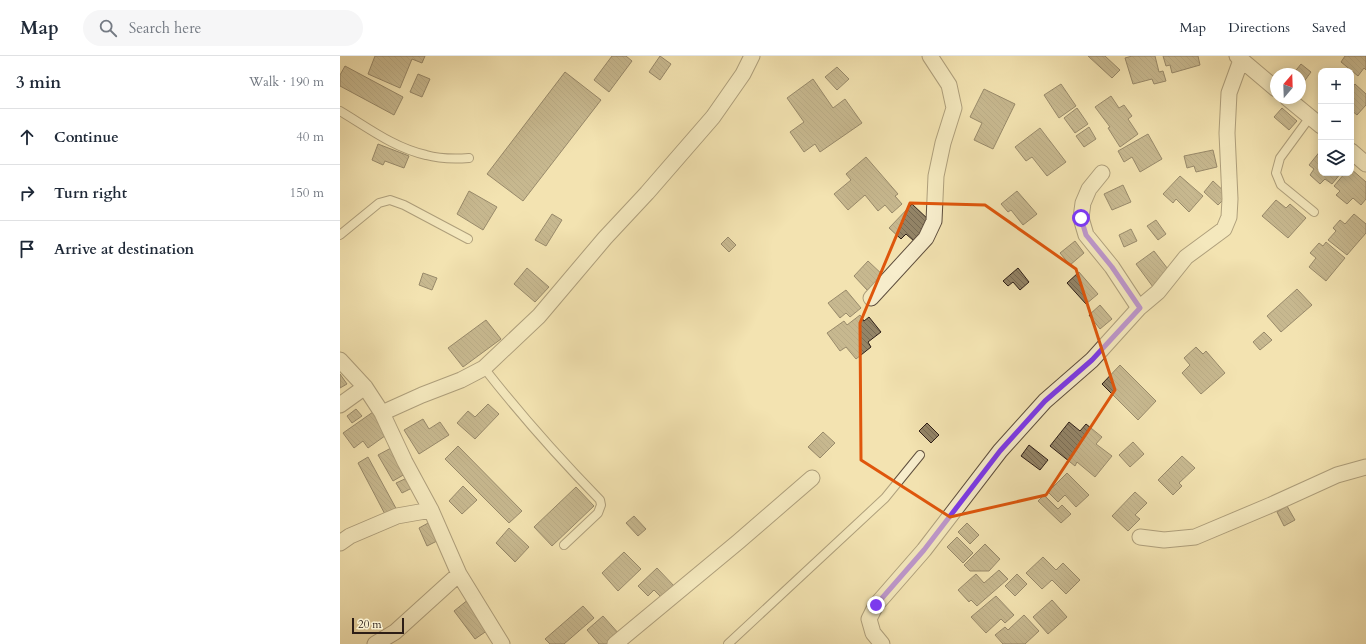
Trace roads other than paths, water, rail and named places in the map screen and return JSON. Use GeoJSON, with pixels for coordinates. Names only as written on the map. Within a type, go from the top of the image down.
{"type":"FeatureCollection","features":[{"type":"Feature","properties":{"kind":"street"},"geometry":{"type":"LineString","coordinates":[[382,413],[460,380],[484,368],[539,316],[605,238],[647,193],[712,116],[743,74],[752,56]]}},
{"type":"Feature","properties":{"kind":"street"},"geometry":{"type":"LineString","coordinates":[[871,298],[926,238],[934,221],[936,176],[943,143],[954,108],[949,85],[930,56]]}},
{"type":"Feature","properties":{"kind":"street"},"geometry":{"type":"LineString","coordinates":[[882,644],[873,632],[869,620],[876,605],[924,550],[1000,451],[1045,401],[1092,360],[1140,308],[1158,292],[1186,256],[1224,229],[1229,217],[1230,199],[1227,133],[1229,93],[1239,58],[1270,84]]}},
{"type":"Feature","properties":{"kind":"street"},"geometry":{"type":"LineString","coordinates":[[1295,104],[1316,121]]}},
{"type":"Feature","properties":{"kind":"street"},"geometry":{"type":"LineString","coordinates":[[1354,154],[1366,164]]}},
{"type":"Feature","properties":{"kind":"street"},"geometry":{"type":"LineString","coordinates":[[1102,173],[1089,189],[1083,203],[1081,218],[1086,235],[1112,267],[1140,308]]}},
{"type":"Feature","properties":{"kind":"street"},"geometry":{"type":"LineString","coordinates":[[340,360],[365,387],[382,413],[405,462],[431,510],[459,574],[502,644]]}},
{"type":"Feature","properties":{"kind":"street"},"geometry":{"type":"LineString","coordinates":[[340,405],[365,387]]}},
{"type":"Feature","properties":{"kind":"street"},"geometry":{"type":"LineString","coordinates":[[1140,537],[1164,540],[1195,537],[1337,475],[1366,467]]}},
{"type":"Feature","properties":{"kind":"street"},"geometry":{"type":"LineString","coordinates":[[615,644],[812,478]]}},
{"type":"Feature","properties":{"kind":"street"},"geometry":{"type":"LineString","coordinates":[[340,543],[350,536],[397,516],[431,510]]}},
{"type":"Feature","properties":{"kind":"street"},"geometry":{"type":"LineString","coordinates":[[375,644],[395,632],[459,574]]}},
{"type":"Feature","properties":{"kind":"lane"},"geometry":{"type":"LineString","coordinates":[[340,111],[397,145],[426,155],[450,159],[469,158]]}},
{"type":"Feature","properties":{"kind":"lane"},"geometry":{"type":"LineString","coordinates":[[1314,212],[1281,185],[1276,173],[1280,158],[1316,121]]}},
{"type":"Feature","properties":{"kind":"lane"},"geometry":{"type":"LineString","coordinates":[[340,235],[379,203],[390,200],[404,205],[468,239]]}},
{"type":"Feature","properties":{"kind":"lane"},"geometry":{"type":"LineString","coordinates":[[484,368],[514,406],[600,500],[601,506],[598,513],[564,545]]}},
{"type":"Feature","properties":{"kind":"lane"},"geometry":{"type":"LineString","coordinates":[[728,644],[885,498],[920,454]]}}]}
